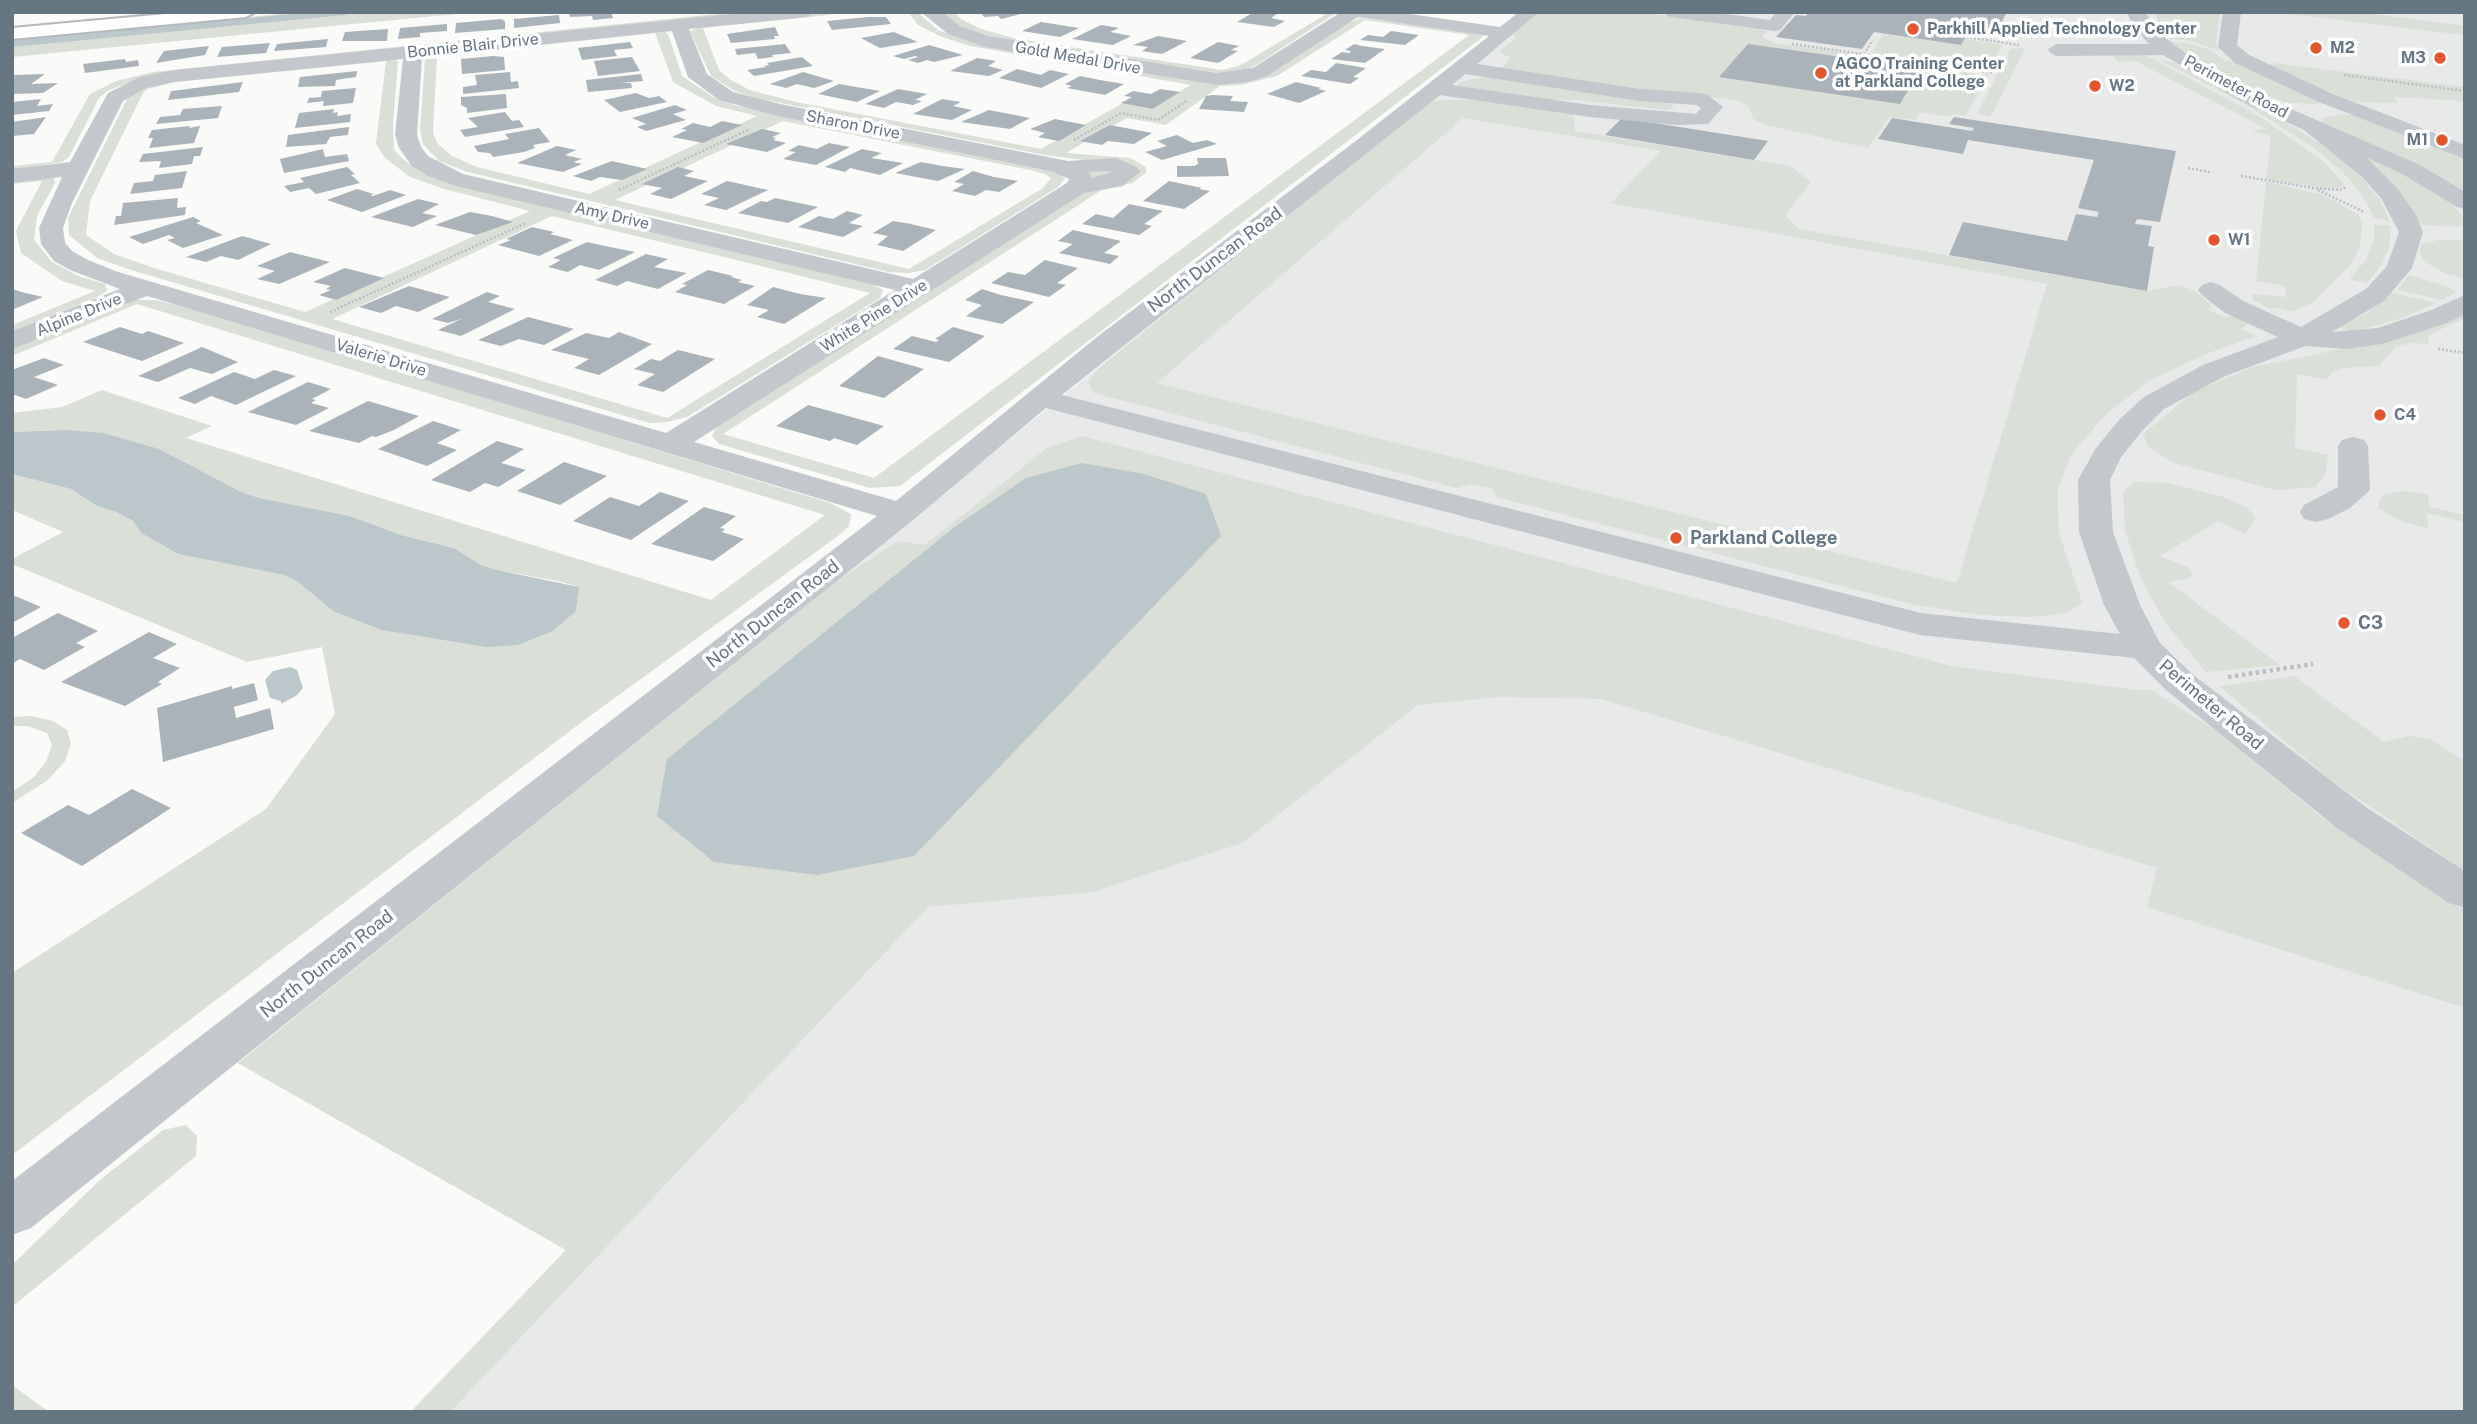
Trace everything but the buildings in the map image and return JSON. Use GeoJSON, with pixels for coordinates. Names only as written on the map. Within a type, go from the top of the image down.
{"type":"FeatureCollection","features":[{"type":"Feature","properties":{"kind":"highway"},"geometry":{"type":"LineString","coordinates":[[12,34],[246,12]]}},
{"type":"Feature","properties":{"kind":"street","name":"Bonnie Blair Drive"},"geometry":{"type":"LineString","coordinates":[[140,83],[174,76],[807,12]]}},
{"type":"Feature","properties":{"kind":"street","name":"Gold Medal Drive"},"geometry":{"type":"LineString","coordinates":[[930,12],[954,30],[985,41],[1197,78],[1235,79],[1263,71],[1355,12]]}},
{"type":"Feature","properties":{"kind":"street"},"geometry":{"type":"LineString","coordinates":[[1355,12],[1504,33]]}},
{"type":"Feature","properties":{"kind":"street","name":"North Duncan Road"},"geometry":{"type":"LineString","coordinates":[[12,1212],[901,513],[1107,343],[1365,145],[1530,12]]}},
{"type":"Feature","properties":{"kind":"street"},"geometry":{"type":"LineString","coordinates":[[1670,12],[1780,19]]}},
{"type":"Feature","properties":{"kind":"street","name":"Perimeter Road"},"geometry":{"type":"LineString","coordinates":[[2136,12],[2152,38],[2167,49],[2282,113],[2412,170],[2465,202]]}},
{"type":"Feature","properties":{"kind":"street"},"geometry":{"type":"LineString","coordinates":[[2232,12],[2227,47],[2242,59],[2349,107],[2465,152]]}},
{"type":"Feature","properties":{"kind":"street","name":"Sharon Drive"},"geometry":{"type":"LineString","coordinates":[[679,26],[698,77],[726,96],[1075,177]]}},
{"type":"Feature","properties":{"kind":"street"},"geometry":{"type":"LineString","coordinates":[[2056,50],[2167,49]]}},
{"type":"Feature","properties":{"kind":"street","name":"Amy Drive"},"geometry":{"type":"LineString","coordinates":[[413,52],[406,135],[410,148],[420,161],[436,171],[516,193],[918,288]]}},
{"type":"Feature","properties":{"kind":"street"},"geometry":{"type":"LineString","coordinates":[[1434,88],[1590,111],[1676,119],[1701,120],[1713,107],[1701,99],[1640,94],[1460,67]]}},
{"type":"Feature","properties":{"kind":"street","name":"Valerie Drive"},"geometry":{"type":"LineString","coordinates":[[140,83],[115,97],[78,168],[51,228],[52,244],[62,256],[79,265],[145,288],[901,513]]}},
{"type":"Feature","properties":{"kind":"street"},"geometry":{"type":"LineString","coordinates":[[2282,113],[2390,106]]}},
{"type":"Feature","properties":{"kind":"street","name":"Perimeter Road"},"geometry":{"type":"LineString","coordinates":[[2312,126],[2368,171],[2390,194],[2404,215],[2411,232],[2399,268],[2375,295],[2302,338],[2213,371],[2154,403],[2107,455],[2094,480],[2093,515],[2101,551],[2122,605],[2146,648],[2186,687],[2352,818],[2465,892]]}},
{"type":"Feature","properties":{"kind":"street"},"geometry":{"type":"LineString","coordinates":[[12,176],[78,168]]}},
{"type":"Feature","properties":{"kind":"street","name":"White Pine Drive"},"geometry":{"type":"LineString","coordinates":[[670,444],[918,288],[1075,177],[1115,181],[1128,174],[1126,169]]}},
{"type":"Feature","properties":{"kind":"street","name":"Alpine Drive"},"geometry":{"type":"LineString","coordinates":[[12,341],[145,288]]}},
{"type":"Feature","properties":{"kind":"street"},"geometry":{"type":"LineString","coordinates":[[2211,290],[2234,307],[2302,338]]}},
{"type":"Feature","properties":{"kind":"street","name":"Perimeter Road"},"geometry":{"type":"LineString","coordinates":[[2302,338],[2346,341],[2374,338],[2438,317],[2465,303]]}},
{"type":"Feature","properties":{"kind":"street"},"geometry":{"type":"LineString","coordinates":[[1040,398],[1920,624],[2146,648]]}},
{"type":"Feature","properties":{"kind":"street"},"geometry":{"type":"LineString","coordinates":[[2316,512],[2354,490],[2353,446]]}},
{"type":"Feature","properties":{"kind":"path"},"geometry":{"type":"LineString","coordinates":[[1780,19],[1767,36],[1777,42],[1993,73]]}},
{"type":"Feature","properties":{"kind":"path"},"geometry":{"type":"LineString","coordinates":[[1966,37],[2019,45]]}},
{"type":"Feature","properties":{"kind":"path"},"geometry":{"type":"LineString","coordinates":[[1864,54],[1873,40]]}},
{"type":"Feature","properties":{"kind":"path"},"geometry":{"type":"LineString","coordinates":[[2343,75],[2465,91]]}},
{"type":"Feature","properties":{"kind":"path"},"geometry":{"type":"LineString","coordinates":[[1066,145],[1121,113],[1158,120],[1190,99]]}},
{"type":"Feature","properties":{"kind":"path"},"geometry":{"type":"LineString","coordinates":[[614,192],[760,124]]}},
{"type":"Feature","properties":{"kind":"path"},"geometry":{"type":"LineString","coordinates":[[2188,168],[2210,172]]}},
{"type":"Feature","properties":{"kind":"path"},"geometry":{"type":"LineString","coordinates":[[2241,176],[2313,188],[2340,190],[2350,185]]}},
{"type":"Feature","properties":{"kind":"path"},"geometry":{"type":"LineString","coordinates":[[2313,188],[2364,212]]}},
{"type":"Feature","properties":{"kind":"path"},"geometry":{"type":"LineString","coordinates":[[320,317],[534,220]]}},
{"type":"Feature","properties":{"kind":"path"},"geometry":{"type":"LineString","coordinates":[[2220,678],[2313,664]]}},
{"type":"Feature","properties":{"kind":"shaded area"},"geometry":{"type":"Polygon","coordinates":[[[301,12],[477,12],[12,57],[12,39],[301,12]]]}},
{"type":"Feature","properties":{"kind":"shaded area"},"geometry":{"type":"Polygon","coordinates":[[[736,12],[766,12],[142,78],[109,90],[99,98],[69,157],[62,162],[12,170],[12,166],[52,162],[90,94],[116,81],[153,72],[736,12]]]}},
{"type":"Feature","properties":{"kind":"shaded area"},"geometry":{"type":"Polygon","coordinates":[[[827,12],[857,12],[703,28],[719,70],[750,90],[796,102],[1041,149],[1123,103],[1149,109],[1191,85],[970,46],[942,37],[918,25],[908,12],[917,12],[938,30],[979,44],[1224,82],[1360,18],[1484,36],[900,486],[870,488],[719,444],[712,436],[716,428],[1085,190],[1083,160],[1045,155],[755,98],[735,91],[711,76],[690,31],[709,24],[827,12]],[[1365,20],[1277,76],[1241,85],[1220,86],[1166,125],[1127,118],[1066,153],[1130,158],[1146,167],[1146,173],[1132,183],[1105,188],[723,434],[874,478],[1469,35],[1365,20]]]}},
{"type":"Feature","properties":{"kind":"shaded area"},"geometry":{"type":"Polygon","coordinates":[[[942,12],[954,12],[961,19],[981,29],[1017,39],[1222,70],[1239,66],[1325,15],[1313,12],[1334,14],[1253,67],[1224,74],[1003,40],[959,26],[942,12]]]}},
{"type":"Feature","properties":{"kind":"shaded area","name":"Parkland College"},"geometry":{"type":"Polygon","coordinates":[[[1538,12],[2465,12],[2465,1412],[410,1412],[566,1250],[238,1063],[1538,12]]]}},
{"type":"Feature","properties":{"kind":"shaded area"},"geometry":{"type":"Polygon","coordinates":[[[1545,12],[1638,12],[1768,31],[1762,37],[1775,43],[1988,75],[1965,116],[1952,114],[1950,117],[1920,112],[1915,120],[1889,117],[1868,148],[1766,125],[1753,119],[1749,106],[1737,100],[1625,88],[1501,69],[1510,58],[1499,51],[1515,39],[1513,33],[1535,15],[1545,12]]]}},
{"type":"Feature","properties":{"kind":"shaded area"},"geometry":{"type":"Polygon","coordinates":[[[2155,12],[2220,12],[2216,45],[2220,51],[2188,40],[2170,39],[2161,29],[2155,12]]]}},
{"type":"Feature","properties":{"kind":"shaded area"},"geometry":{"type":"Polygon","coordinates":[[[2271,12],[2359,12],[2465,26],[2465,35],[2271,12]]]}},
{"type":"Feature","properties":{"kind":"shaded area"},"geometry":{"type":"Polygon","coordinates":[[[664,31],[668,34],[682,76],[713,97],[734,105],[1017,161],[1059,173],[1065,179],[1058,187],[925,270],[889,272],[468,172],[439,161],[423,144],[420,130],[425,58],[428,55],[664,31]],[[655,33],[437,56],[433,133],[438,144],[452,156],[477,167],[589,194],[757,116],[716,106],[673,82],[655,33]],[[783,121],[615,200],[909,269],[1043,188],[1051,178],[1030,170],[783,121]]]}},
{"type":"Feature","properties":{"kind":"shaded area"},"geometry":{"type":"Polygon","coordinates":[[[1883,34],[1961,45],[1965,39],[2002,45],[1989,69],[1982,70],[1876,55],[1872,53],[1883,34]]]}},
{"type":"Feature","properties":{"kind":"shaded area"},"geometry":{"type":"Polygon","coordinates":[[[2171,42],[2210,50],[2224,60],[2320,101],[2319,104],[2289,103],[2272,98],[2197,60],[2171,42]]]}},
{"type":"Feature","properties":{"kind":"shaded area"},"geometry":{"type":"Polygon","coordinates":[[[2025,48],[1992,114],[1989,117],[1981,115],[1978,112],[2010,49],[2025,48]]]}},
{"type":"Feature","properties":{"kind":"shaded area"},"geometry":{"type":"Polygon","coordinates":[[[2114,55],[2145,55],[2259,116],[2324,162],[2345,185],[2323,188],[2266,179],[2271,136],[2251,131],[2267,129],[2135,61],[2120,62],[2114,55]]]}},
{"type":"Feature","properties":{"kind":"shaded area"},"geometry":{"type":"Polygon","coordinates":[[[393,58],[398,62],[393,124],[394,150],[404,160],[433,178],[871,283],[883,290],[880,298],[687,417],[649,423],[97,258],[69,235],[68,218],[131,91],[150,83],[393,58]],[[386,61],[175,82],[147,89],[90,201],[86,235],[114,254],[305,312],[530,211],[444,189],[410,177],[385,158],[376,144],[386,61]],[[552,216],[332,319],[667,418],[870,293],[745,262],[552,216]]]}},
{"type":"Feature","properties":{"kind":"shaded area"},"geometry":{"type":"Polygon","coordinates":[[[2158,59],[2174,63],[2254,103],[2329,149],[2359,175],[2380,200],[2390,221],[2374,218],[2364,198],[2343,172],[2313,147],[2245,104],[2158,59]]]}},
{"type":"Feature","properties":{"kind":"shaded area"},"geometry":{"type":"Polygon","coordinates":[[[2272,63],[2465,87],[2465,101],[2394,97],[2398,103],[2355,102],[2268,67],[2272,63]]]}},
{"type":"Feature","properties":{"kind":"shaded area"},"geometry":{"type":"Polygon","coordinates":[[[1492,77],[1668,102],[1674,106],[1669,110],[1574,100],[1536,99],[1459,86],[1459,83],[1472,79],[1492,77]]]}},
{"type":"Feature","properties":{"kind":"shaded area"},"geometry":{"type":"Polygon","coordinates":[[[1478,99],[1573,113],[1575,131],[1790,166],[1811,182],[1785,215],[1799,229],[2147,291],[2180,285],[2195,291],[2212,306],[2208,310],[2249,323],[2240,329],[2256,336],[2206,354],[2150,380],[2106,414],[2071,455],[2057,492],[2059,533],[2082,602],[2067,613],[2031,617],[1979,615],[1911,604],[1496,497],[1494,489],[1471,484],[1457,488],[1094,393],[1088,382],[1099,368],[1431,101],[1478,99]],[[1463,118],[1157,383],[1957,583],[2047,284],[1611,203],[1661,151],[1463,118]]]}},
{"type":"Feature","properties":{"kind":"shaded area"},"geometry":{"type":"Polygon","coordinates":[[[2343,114],[2363,117],[2465,157],[2465,197],[2392,156],[2324,123],[2322,118],[2343,114]]]}},
{"type":"Feature","properties":{"kind":"shaded area"},"geometry":{"type":"Polygon","coordinates":[[[2361,151],[2444,196],[2465,222],[2459,227],[2424,225],[2414,221],[2361,151]]]}},
{"type":"Feature","properties":{"kind":"shaded area"},"geometry":{"type":"Polygon","coordinates":[[[48,176],[54,178],[55,183],[37,216],[34,240],[52,262],[78,276],[105,284],[107,290],[100,296],[12,331],[12,325],[95,291],[62,281],[21,253],[16,231],[42,181],[12,184],[12,179],[48,176]]]}},
{"type":"Feature","properties":{"kind":"shaded area"},"geometry":{"type":"Polygon","coordinates":[[[2266,182],[2324,195],[2359,215],[2362,223],[2360,247],[2351,264],[2311,304],[2291,312],[2282,308],[2270,309],[2252,299],[2252,294],[2286,297],[2285,286],[2256,281],[2266,182]]]}},
{"type":"Feature","properties":{"kind":"shaded area"},"geometry":{"type":"Polygon","coordinates":[[[2374,224],[2390,226],[2390,244],[2382,264],[2367,283],[2354,281],[2350,278],[2366,260],[2375,236],[2374,224]]]}},
{"type":"Feature","properties":{"kind":"shaded area"},"geometry":{"type":"Polygon","coordinates":[[[2438,240],[2465,240],[2465,278],[2447,274],[2425,262],[2420,254],[2421,244],[2438,240]]]}},
{"type":"Feature","properties":{"kind":"shaded area"},"geometry":{"type":"Polygon","coordinates":[[[2409,275],[2449,287],[2456,292],[2442,300],[2397,290],[2409,275]]]}},
{"type":"Feature","properties":{"kind":"shaded area"},"geometry":{"type":"Polygon","coordinates":[[[2392,293],[2436,303],[2402,318],[2352,332],[2339,327],[2369,312],[2392,293]]]}},
{"type":"Feature","properties":{"kind":"shaded area"},"geometry":{"type":"Polygon","coordinates":[[[155,300],[212,314],[830,503],[851,514],[849,526],[838,536],[587,718],[12,1155],[12,973],[266,809],[335,714],[322,647],[247,662],[12,564],[12,559],[63,532],[12,510],[12,474],[71,489],[97,506],[133,521],[141,533],[178,554],[284,575],[298,582],[333,611],[553,631],[576,611],[579,587],[497,570],[481,565],[454,548],[401,535],[350,516],[259,498],[65,430],[12,432],[12,413],[62,407],[102,390],[212,426],[186,438],[711,600],[825,515],[137,304],[12,356],[12,348],[119,304],[155,300]]]}},
{"type":"Feature","properties":{"kind":"shaded area"},"geometry":{"type":"Polygon","coordinates":[[[2458,314],[2465,315],[2465,318],[2429,335],[2428,344],[2396,346],[2379,366],[2343,368],[2331,373],[2327,380],[2297,374],[2295,448],[2328,455],[2326,473],[2315,487],[2276,490],[2174,463],[2149,448],[2143,434],[2195,391],[2253,367],[2400,337],[2458,314]]]}},
{"type":"Feature","properties":{"kind":"shaded area"},"geometry":{"type":"Polygon","coordinates":[[[65,430],[103,433],[159,449],[239,491],[259,498],[350,516],[401,535],[454,548],[481,565],[497,570],[579,587],[576,611],[553,631],[518,645],[487,647],[382,630],[333,611],[298,582],[284,575],[178,554],[141,533],[133,521],[97,506],[71,489],[12,474],[12,432],[65,430]]]}},
{"type":"Feature","properties":{"kind":"shaded area"},"geometry":{"type":"Polygon","coordinates":[[[1082,436],[1952,666],[2151,690],[2220,733],[2317,814],[2465,911],[2465,1008],[2147,907],[2157,868],[1602,699],[1500,697],[1418,705],[1242,843],[1093,892],[928,907],[450,1412],[411,1412],[566,1250],[238,1063],[840,579],[898,541],[925,545],[1047,448],[1082,436]]]}},
{"type":"Feature","properties":{"kind":"shaded area"},"geometry":{"type":"Polygon","coordinates":[[[1082,463],[1144,474],[1206,494],[1221,536],[914,856],[817,875],[714,862],[657,816],[667,759],[956,526],[1026,478],[1082,463]]]}},
{"type":"Feature","properties":{"kind":"shaded area"},"geometry":{"type":"Polygon","coordinates":[[[2135,482],[2168,483],[2223,497],[2246,507],[2256,518],[2245,534],[2218,521],[2160,556],[2189,568],[2192,574],[2189,578],[2168,582],[2280,665],[2206,672],[2165,622],[2140,577],[2125,530],[2123,492],[2135,482]]]}},
{"type":"Feature","properties":{"kind":"shaded area"},"geometry":{"type":"Polygon","coordinates":[[[2401,491],[2428,494],[2429,507],[2465,515],[2465,522],[2427,513],[2428,528],[2403,522],[2378,508],[2382,495],[2401,491]]]}},
{"type":"Feature","properties":{"kind":"shaded area"},"geometry":{"type":"Polygon","coordinates":[[[290,667],[297,670],[303,688],[297,695],[281,704],[281,701],[270,698],[265,680],[273,671],[290,667]]]}},
{"type":"Feature","properties":{"kind":"shaded area"},"geometry":{"type":"Polygon","coordinates":[[[2294,676],[2384,742],[2409,736],[2430,739],[2465,761],[2465,871],[2331,780],[2219,686],[2294,676]]]}},
{"type":"Feature","properties":{"kind":"shaded area"},"geometry":{"type":"Polygon","coordinates":[[[31,716],[53,721],[67,730],[71,744],[65,761],[48,780],[12,803],[12,792],[34,777],[46,762],[52,745],[47,733],[27,726],[12,726],[12,717],[31,716]]]}},
{"type":"Feature","properties":{"kind":"shaded area"},"geometry":{"type":"Polygon","coordinates":[[[186,1125],[197,1136],[196,1156],[12,1307],[14,1263],[100,1180],[163,1130],[186,1125]]]}},
{"type":"Feature","properties":{"kind":"shaded area"},"geometry":{"type":"Polygon","coordinates":[[[12,1385],[49,1412],[12,1412],[12,1385]]]}},
{"type":"Feature","properties":{"kind":"waterway"},"geometry":{"type":"LineString","coordinates":[[12,44],[344,12]]}},
{"type":"Feature","properties":{"kind":"place","name":"Parkhill Applied Technology Center"},"geometry":{"type":"Point","coordinates":[1913,29]}},
{"type":"Feature","properties":{"kind":"place","name":"M2"},"geometry":{"type":"Point","coordinates":[2316,48]}},
{"type":"Feature","properties":{"kind":"place","name":"M3"},"geometry":{"type":"Point","coordinates":[2440,58]}},
{"type":"Feature","properties":{"kind":"place","name":"AGCO Training Center at Parkland College"},"geometry":{"type":"Point","coordinates":[1821,73]}},
{"type":"Feature","properties":{"kind":"place","name":"W2"},"geometry":{"type":"Point","coordinates":[2095,86]}},
{"type":"Feature","properties":{"kind":"place","name":"M1"},"geometry":{"type":"Point","coordinates":[2442,140]}},
{"type":"Feature","properties":{"kind":"place","name":"W1"},"geometry":{"type":"Point","coordinates":[2214,240]}},
{"type":"Feature","properties":{"kind":"place","name":"C4"},"geometry":{"type":"Point","coordinates":[2380,415]}},
{"type":"Feature","properties":{"kind":"place","name":"Parkland College"},"geometry":{"type":"Point","coordinates":[1676,538]}},
{"type":"Feature","properties":{"kind":"place","name":"C3"},"geometry":{"type":"Point","coordinates":[2344,623]}}]}
